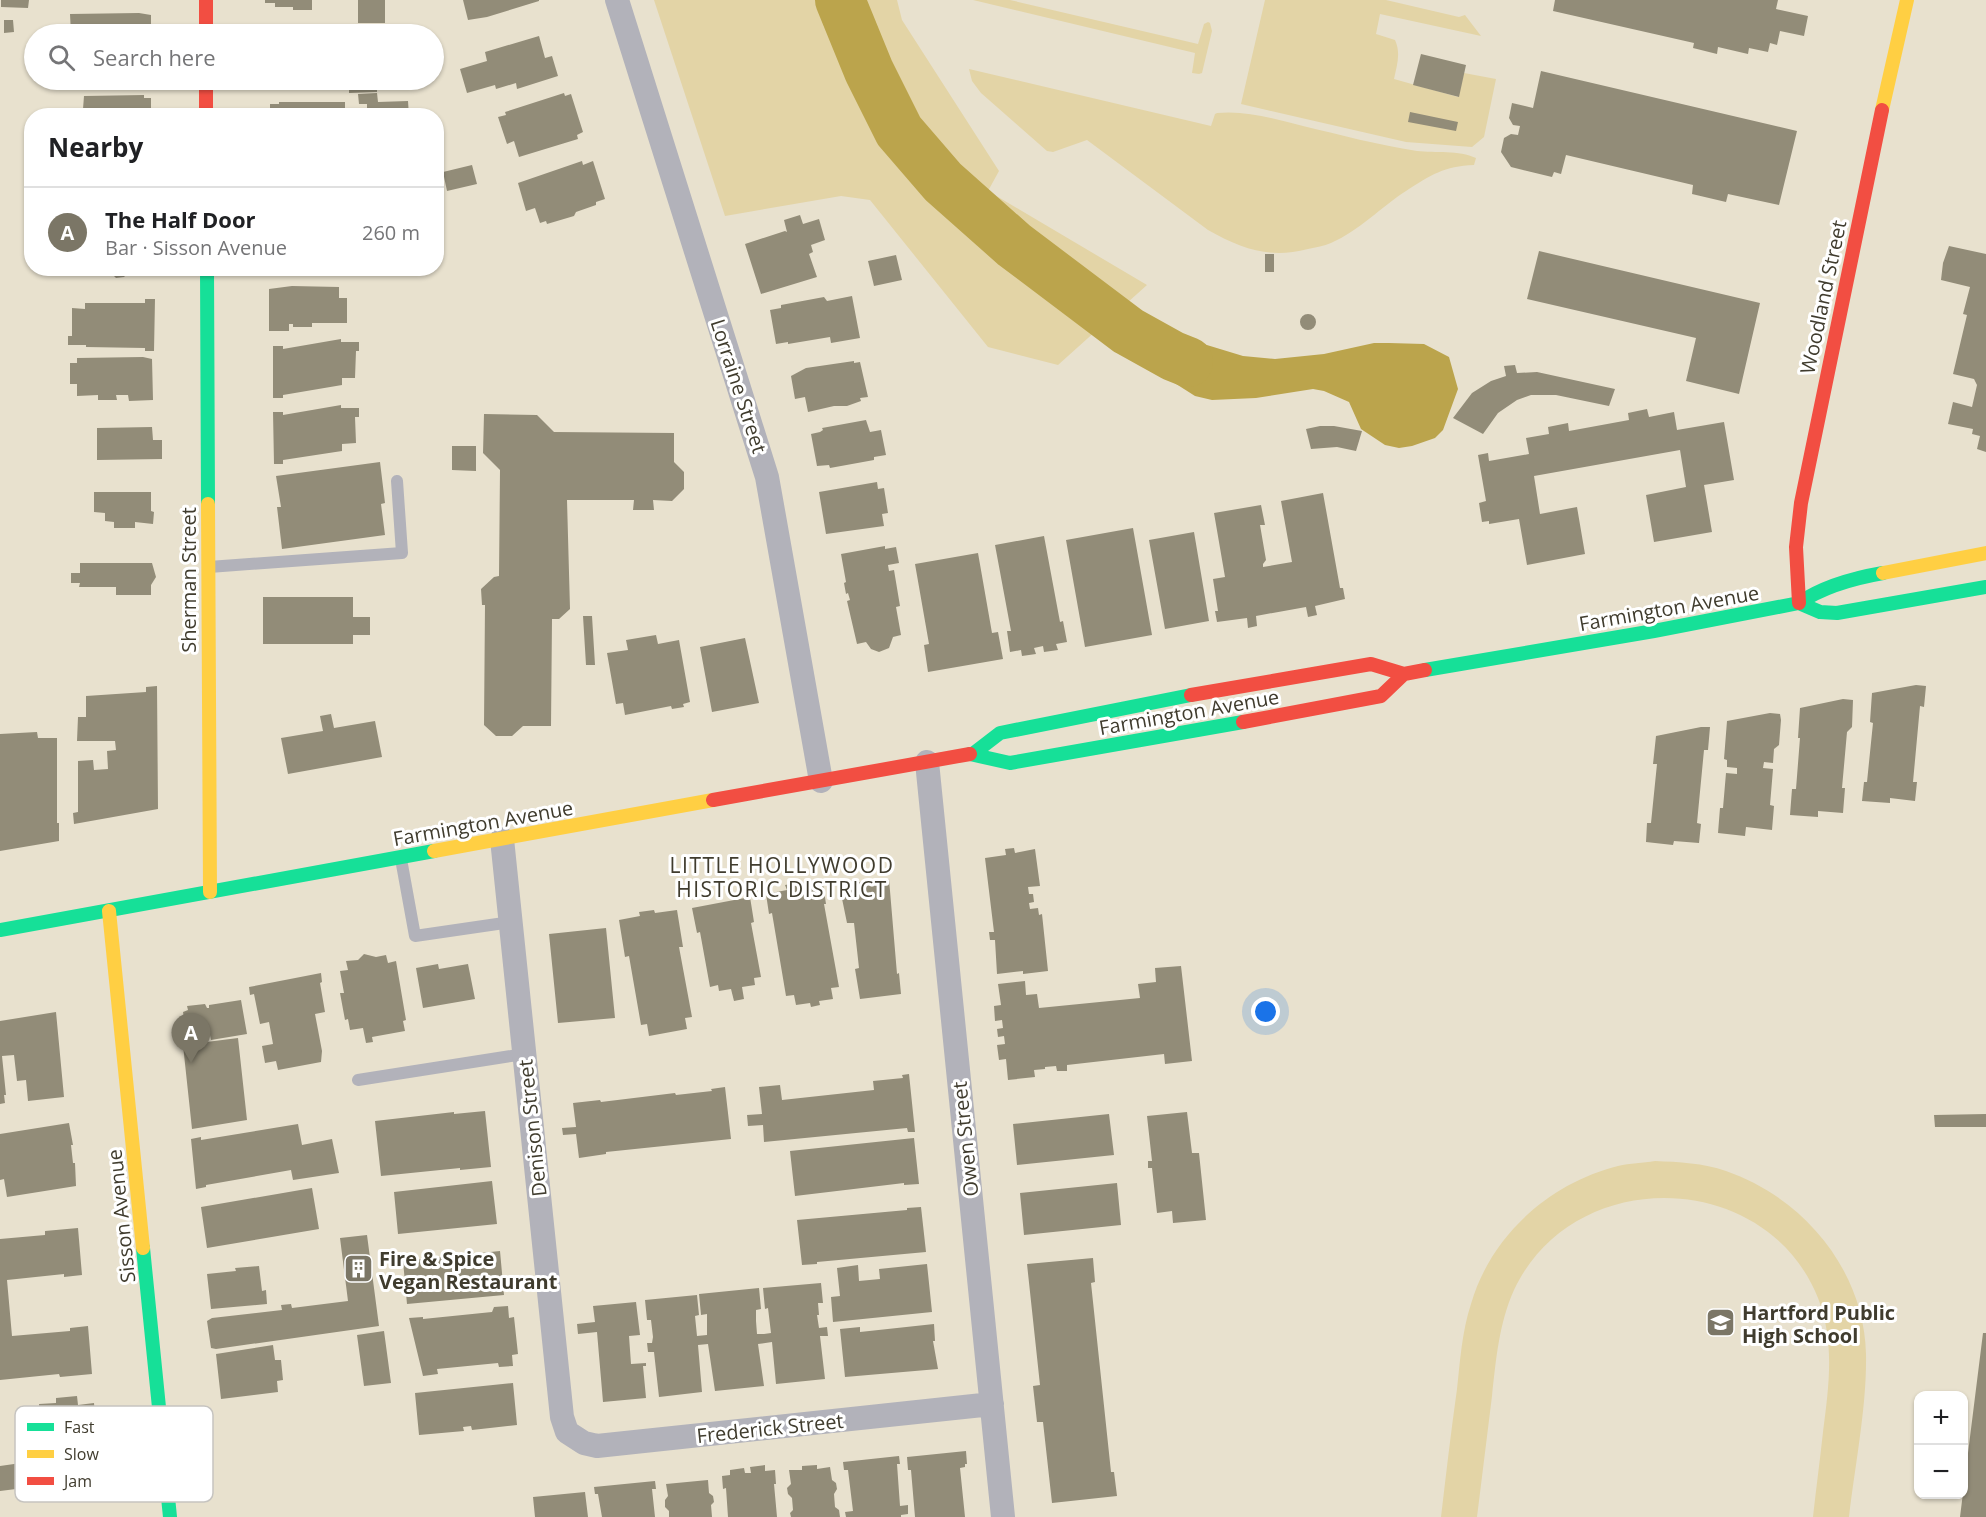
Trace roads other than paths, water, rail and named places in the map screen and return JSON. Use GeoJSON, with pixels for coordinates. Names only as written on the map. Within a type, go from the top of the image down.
{"type":"FeatureCollection","features":[{"type":"Feature","properties":{"kind":"main road"},"geometry":{"type":"LineString","coordinates":[[206,0],[206,24]]}},
{"type":"Feature","properties":{"kind":"main road","name":"Woodland Street"},"geometry":{"type":"LineString","coordinates":[[1799,603],[1796,547],[1801,503],[1880,118],[1907,0]]}},
{"type":"Feature","properties":{"kind":"main road"},"geometry":{"type":"LineString","coordinates":[[206,90],[206,108]]}},
{"type":"Feature","properties":{"kind":"main road","name":"Sherman Street"},"geometry":{"type":"LineString","coordinates":[[207,276],[210,892]]}},
{"type":"Feature","properties":{"kind":"main road","name":"Farmington Avenue"},"geometry":{"type":"LineString","coordinates":[[974,753],[1000,733],[1192,695],[1371,664],[1404,674],[1654,631],[1799,603],[1812,594],[1856,578],[1986,553]]}},
{"type":"Feature","properties":{"kind":"main road","name":"Farmington Avenue"},"geometry":{"type":"LineString","coordinates":[[1799,603],[1820,612],[1837,613],[1986,587]]}},
{"type":"Feature","properties":{"kind":"main road","name":"Farmington Avenue"},"geometry":{"type":"LineString","coordinates":[[0,930],[974,753],[1010,763],[1162,738],[1381,696],[1404,674]]}},
{"type":"Feature","properties":{"kind":"main road","name":"Sisson Avenue"},"geometry":{"type":"LineString","coordinates":[[109,911],[159,1406]]}},
{"type":"Feature","properties":{"kind":"main road","name":"Sisson Avenue"},"geometry":{"type":"LineString","coordinates":[[168,1502],[170,1517]]}},
{"type":"Feature","properties":{"kind":"street","name":"Lorraine Street"},"geometry":{"type":"LineString","coordinates":[[617,0],[767,477],[821,781]]}},
{"type":"Feature","properties":{"kind":"street","name":"Owen Street"},"geometry":{"type":"LineString","coordinates":[[927,762],[1003,1517]]}},
{"type":"Feature","properties":{"kind":"street","name":"Denison Street"},"geometry":{"type":"LineString","coordinates":[[502,839],[562,1417]]}},
{"type":"Feature","properties":{"kind":"street","name":"Frederick Street"},"geometry":{"type":"LineString","coordinates":[[562,1417],[567,1432],[584,1443],[597,1446],[992,1404]]}},
{"type":"Feature","properties":{"kind":"lane"},"geometry":{"type":"LineString","coordinates":[[207,567],[402,553],[397,481]]}},
{"type":"Feature","properties":{"kind":"lane"},"geometry":{"type":"LineString","coordinates":[[401,858],[415,936],[511,922]]}},
{"type":"Feature","properties":{"kind":"lane"},"geometry":{"type":"LineString","coordinates":[[358,1080],[524,1054]]}},
{"type":"Feature","properties":{"kind":"waterway"},"geometry":{"type":"LineString","coordinates":[[840,0],[869,71],[899,131],[943,182],[1014,245],[1128,331],[1188,362]]}},
{"type":"Feature","properties":{"kind":"place","name":"The Half Door"},"geometry":{"type":"Point","coordinates":[191,1063]}},
{"type":"Feature","properties":{"kind":"place","name":"Fire & Spice Vegan Restaurant"},"geometry":{"type":"Point","coordinates":[358,1269]}},
{"type":"Feature","properties":{"kind":"place","name":"Hartford Public High School"},"geometry":{"type":"Point","coordinates":[1721,1323]}},
{"type":"Feature","properties":{"kind":"district","name":"LITTLE HOLLYWOOD HISTORIC DISTRICT"},"geometry":{"type":"Point","coordinates":[782,877]}}]}
